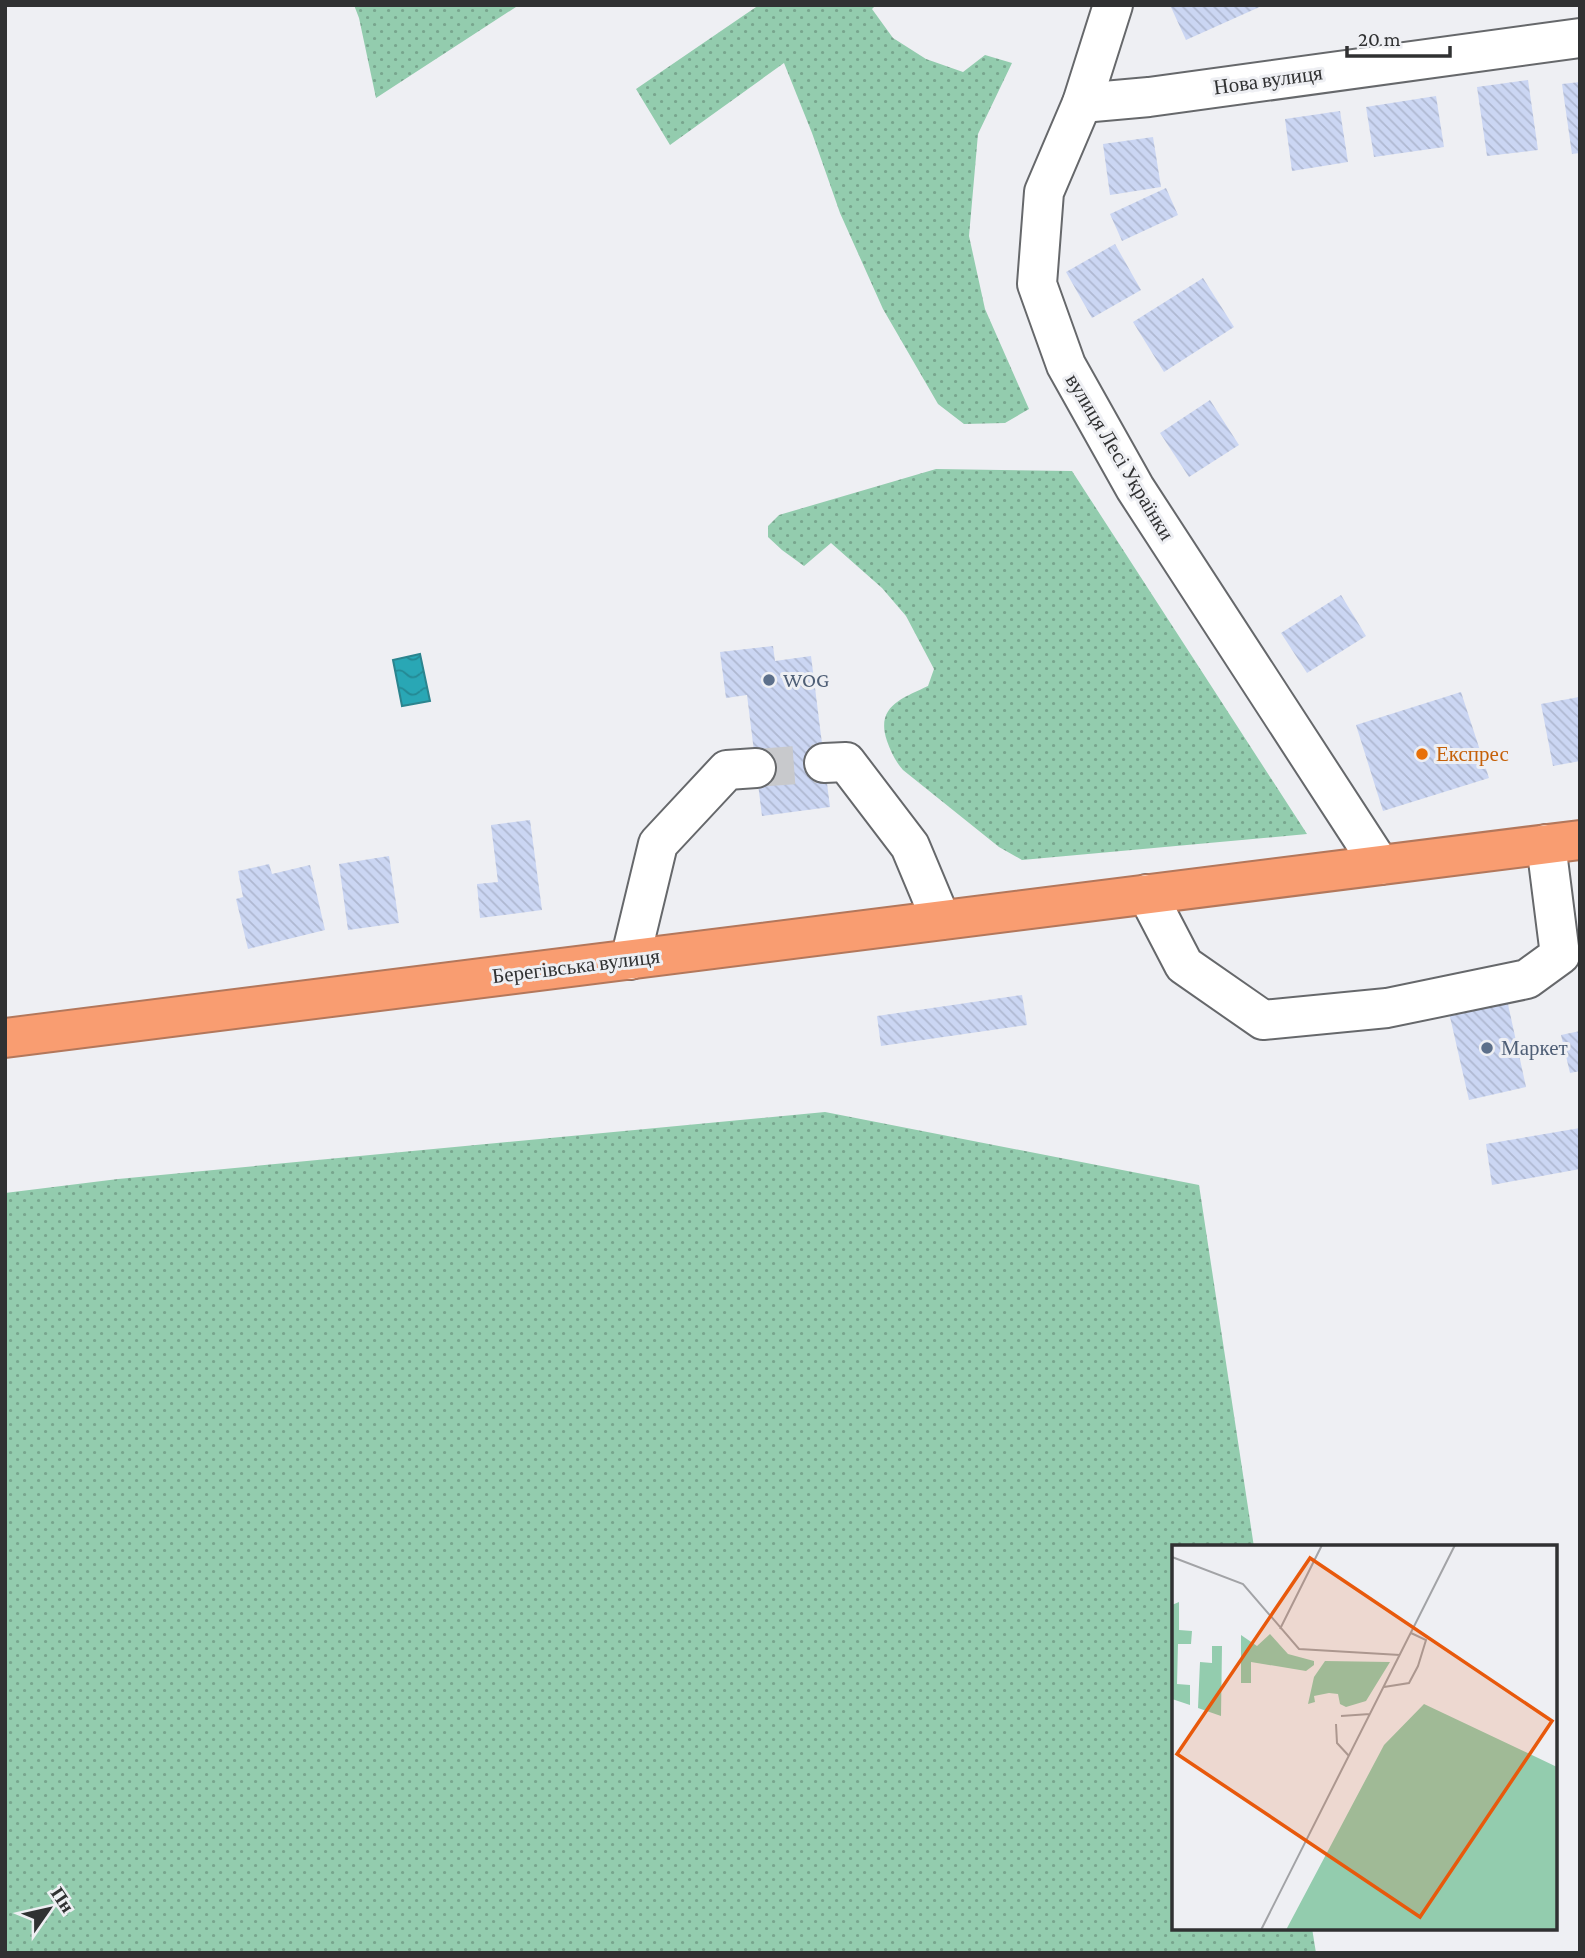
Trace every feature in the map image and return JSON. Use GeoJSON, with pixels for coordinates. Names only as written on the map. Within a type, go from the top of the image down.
{"type":"FeatureCollection","features":[{"type":"Feature","properties":{"kind":"highway","name":"Берегівська вулиця"},"geometry":{"type":"LineString","coordinates":[[5,1038],[1563,842]]}},
{"type":"Feature","properties":{"kind":"street","name":"вулиця Лесі Українки"},"geometry":{"type":"LineString","coordinates":[[1113,5],[1082,103],[1044,192],[1037,284],[1066,365],[1135,488],[1380,865]]}},
{"type":"Feature","properties":{"kind":"street","name":"Нова вулиця"},"geometry":{"type":"LineString","coordinates":[[1082,103],[1162,95],[1580,38]]}},
{"type":"Feature","properties":{"kind":"street"},"geometry":{"type":"LineString","coordinates":[[824,763],[846,762],[902,836],[909,846],[941,920]]}},
{"type":"Feature","properties":{"kind":"street"},"geometry":{"type":"LineString","coordinates":[[630,960],[658,844],[727,770],[756,768]]}},
{"type":"Feature","properties":{"kind":"street"},"geometry":{"type":"LineString","coordinates":[[1147,894],[1184,965],[1263,1020],[1387,1008],[1527,979],[1560,955],[1563,842]]}},
{"type":"Feature","properties":{"kind":"green space"},"geometry":{"type":"Polygon","coordinates":[[[354,5],[519,5],[376,98],[354,5]]]}},
{"type":"Feature","properties":{"kind":"green space"},"geometry":{"type":"Polygon","coordinates":[[[759,5],[876,5],[872,9],[893,38],[926,59],[963,72],[985,55],[1012,63],[978,134],[969,236],[985,309],[1029,409],[1005,423],[964,424],[938,404],[883,309],[840,213],[784,63],[670,145],[636,89],[759,5]]]}},
{"type":"Feature","properties":{"kind":"green space"},"geometry":{"type":"Polygon","coordinates":[[[936,469],[1072,471],[1307,834],[1022,860],[999,847],[903,770],[887,741],[885,719],[888,711],[901,699],[928,686],[934,669],[906,616],[882,588],[831,543],[804,566],[768,537],[768,526],[779,515],[936,469]]]}},
{"type":"Feature","properties":{"kind":"green space"},"geometry":{"type":"Polygon","coordinates":[[[825,1112],[1199,1185],[1254,1545],[1172,1545],[1172,1930],[1312,1930],[1316,1953],[5,1953],[5,1193],[118,1179],[825,1112]]]}},
{"type":"Feature","properties":{"kind":"water"},"geometry":{"type":"Polygon","coordinates":[[[420,654],[430,701],[402,706],[393,660],[420,654]]]}},
{"type":"Feature","properties":{"kind":"building"},"geometry":{"type":"Polygon","coordinates":[[[1170,5],[1264,5],[1186,40],[1170,5]]]}},
{"type":"Feature","properties":{"kind":"building"},"geometry":{"type":"Polygon","coordinates":[[[1528,80],[1538,150],[1487,156],[1477,87],[1528,80]]]}},
{"type":"Feature","properties":{"kind":"building"},"geometry":{"type":"Polygon","coordinates":[[[1580,82],[1580,153],[1572,154],[1562,84],[1580,82]]]}},
{"type":"Feature","properties":{"kind":"building"},"geometry":{"type":"Polygon","coordinates":[[[1436,96],[1444,147],[1374,157],[1366,107],[1436,96]]]}},
{"type":"Feature","properties":{"kind":"building"},"geometry":{"type":"Polygon","coordinates":[[[1340,111],[1348,162],[1292,171],[1285,119],[1340,111]]]}},
{"type":"Feature","properties":{"kind":"building"},"geometry":{"type":"Polygon","coordinates":[[[1153,137],[1161,187],[1110,195],[1103,144],[1153,137]]]}},
{"type":"Feature","properties":{"kind":"building"},"geometry":{"type":"Polygon","coordinates":[[[1166,188],[1178,215],[1122,241],[1110,214],[1166,188]]]}},
{"type":"Feature","properties":{"kind":"building"},"geometry":{"type":"Polygon","coordinates":[[[1115,244],[1141,290],[1092,318],[1066,272],[1115,244]]]}},
{"type":"Feature","properties":{"kind":"building"},"geometry":{"type":"Polygon","coordinates":[[[1203,278],[1234,327],[1164,372],[1133,322],[1203,278]]]}},
{"type":"Feature","properties":{"kind":"building"},"geometry":{"type":"Polygon","coordinates":[[[1210,400],[1239,445],[1189,477],[1160,433],[1210,400]]]}},
{"type":"Feature","properties":{"kind":"building"},"geometry":{"type":"Polygon","coordinates":[[[1341,595],[1366,636],[1307,673],[1281,633],[1341,595]]]}},
{"type":"Feature","properties":{"kind":"building"},"geometry":{"type":"Polygon","coordinates":[[[773,646],[775,661],[811,656],[830,807],[762,816],[747,695],[726,698],[720,652],[773,646]]]}},
{"type":"Feature","properties":{"kind":"building"},"geometry":{"type":"Polygon","coordinates":[[[1461,692],[1489,778],[1383,811],[1356,725],[1461,692]]]}},
{"type":"Feature","properties":{"kind":"building"},"geometry":{"type":"Polygon","coordinates":[[[1579,697],[1580,761],[1553,766],[1541,704],[1579,697]]]}},
{"type":"Feature","properties":{"kind":"building"},"geometry":{"type":"Polygon","coordinates":[[[530,820],[542,910],[480,918],[477,884],[498,882],[491,825],[530,820]]]}},
{"type":"Feature","properties":{"kind":"building"},"geometry":{"type":"Polygon","coordinates":[[[389,856],[399,923],[348,930],[339,864],[389,856]]]}},
{"type":"Feature","properties":{"kind":"building"},"geometry":{"type":"Polygon","coordinates":[[[269,864],[272,874],[310,865],[325,930],[248,949],[236,899],[243,897],[238,871],[269,864]]]}},
{"type":"Feature","properties":{"kind":"building"},"geometry":{"type":"Polygon","coordinates":[[[1022,995],[1027,1025],[881,1046],[877,1016],[1022,995]]]}},
{"type":"Feature","properties":{"kind":"building"},"geometry":{"type":"Polygon","coordinates":[[[1506,995],[1526,1087],[1469,1100],[1448,1008],[1506,995]]]}},
{"type":"Feature","properties":{"kind":"building"},"geometry":{"type":"Polygon","coordinates":[[[1580,1031],[1580,1071],[1570,1073],[1561,1035],[1580,1031]]]}},
{"type":"Feature","properties":{"kind":"building"},"geometry":{"type":"Polygon","coordinates":[[[1580,1128],[1580,1169],[1492,1185],[1486,1144],[1580,1128]]]}},
{"type":"Feature","properties":{"kind":"tunnel"},"geometry":{"type":"LineString","coordinates":[[756,768],[824,763]]}},
{"type":"Feature","properties":{"kind":"place","name":"WOG"},"geometry":{"type":"Point","coordinates":[769,680]}},
{"type":"Feature","properties":{"kind":"place","name":"Експрес"},"geometry":{"type":"Point","coordinates":[1422,754]}},
{"type":"Feature","properties":{"kind":"place","name":"Маркет"},"geometry":{"type":"Point","coordinates":[1487,1048]}}]}
